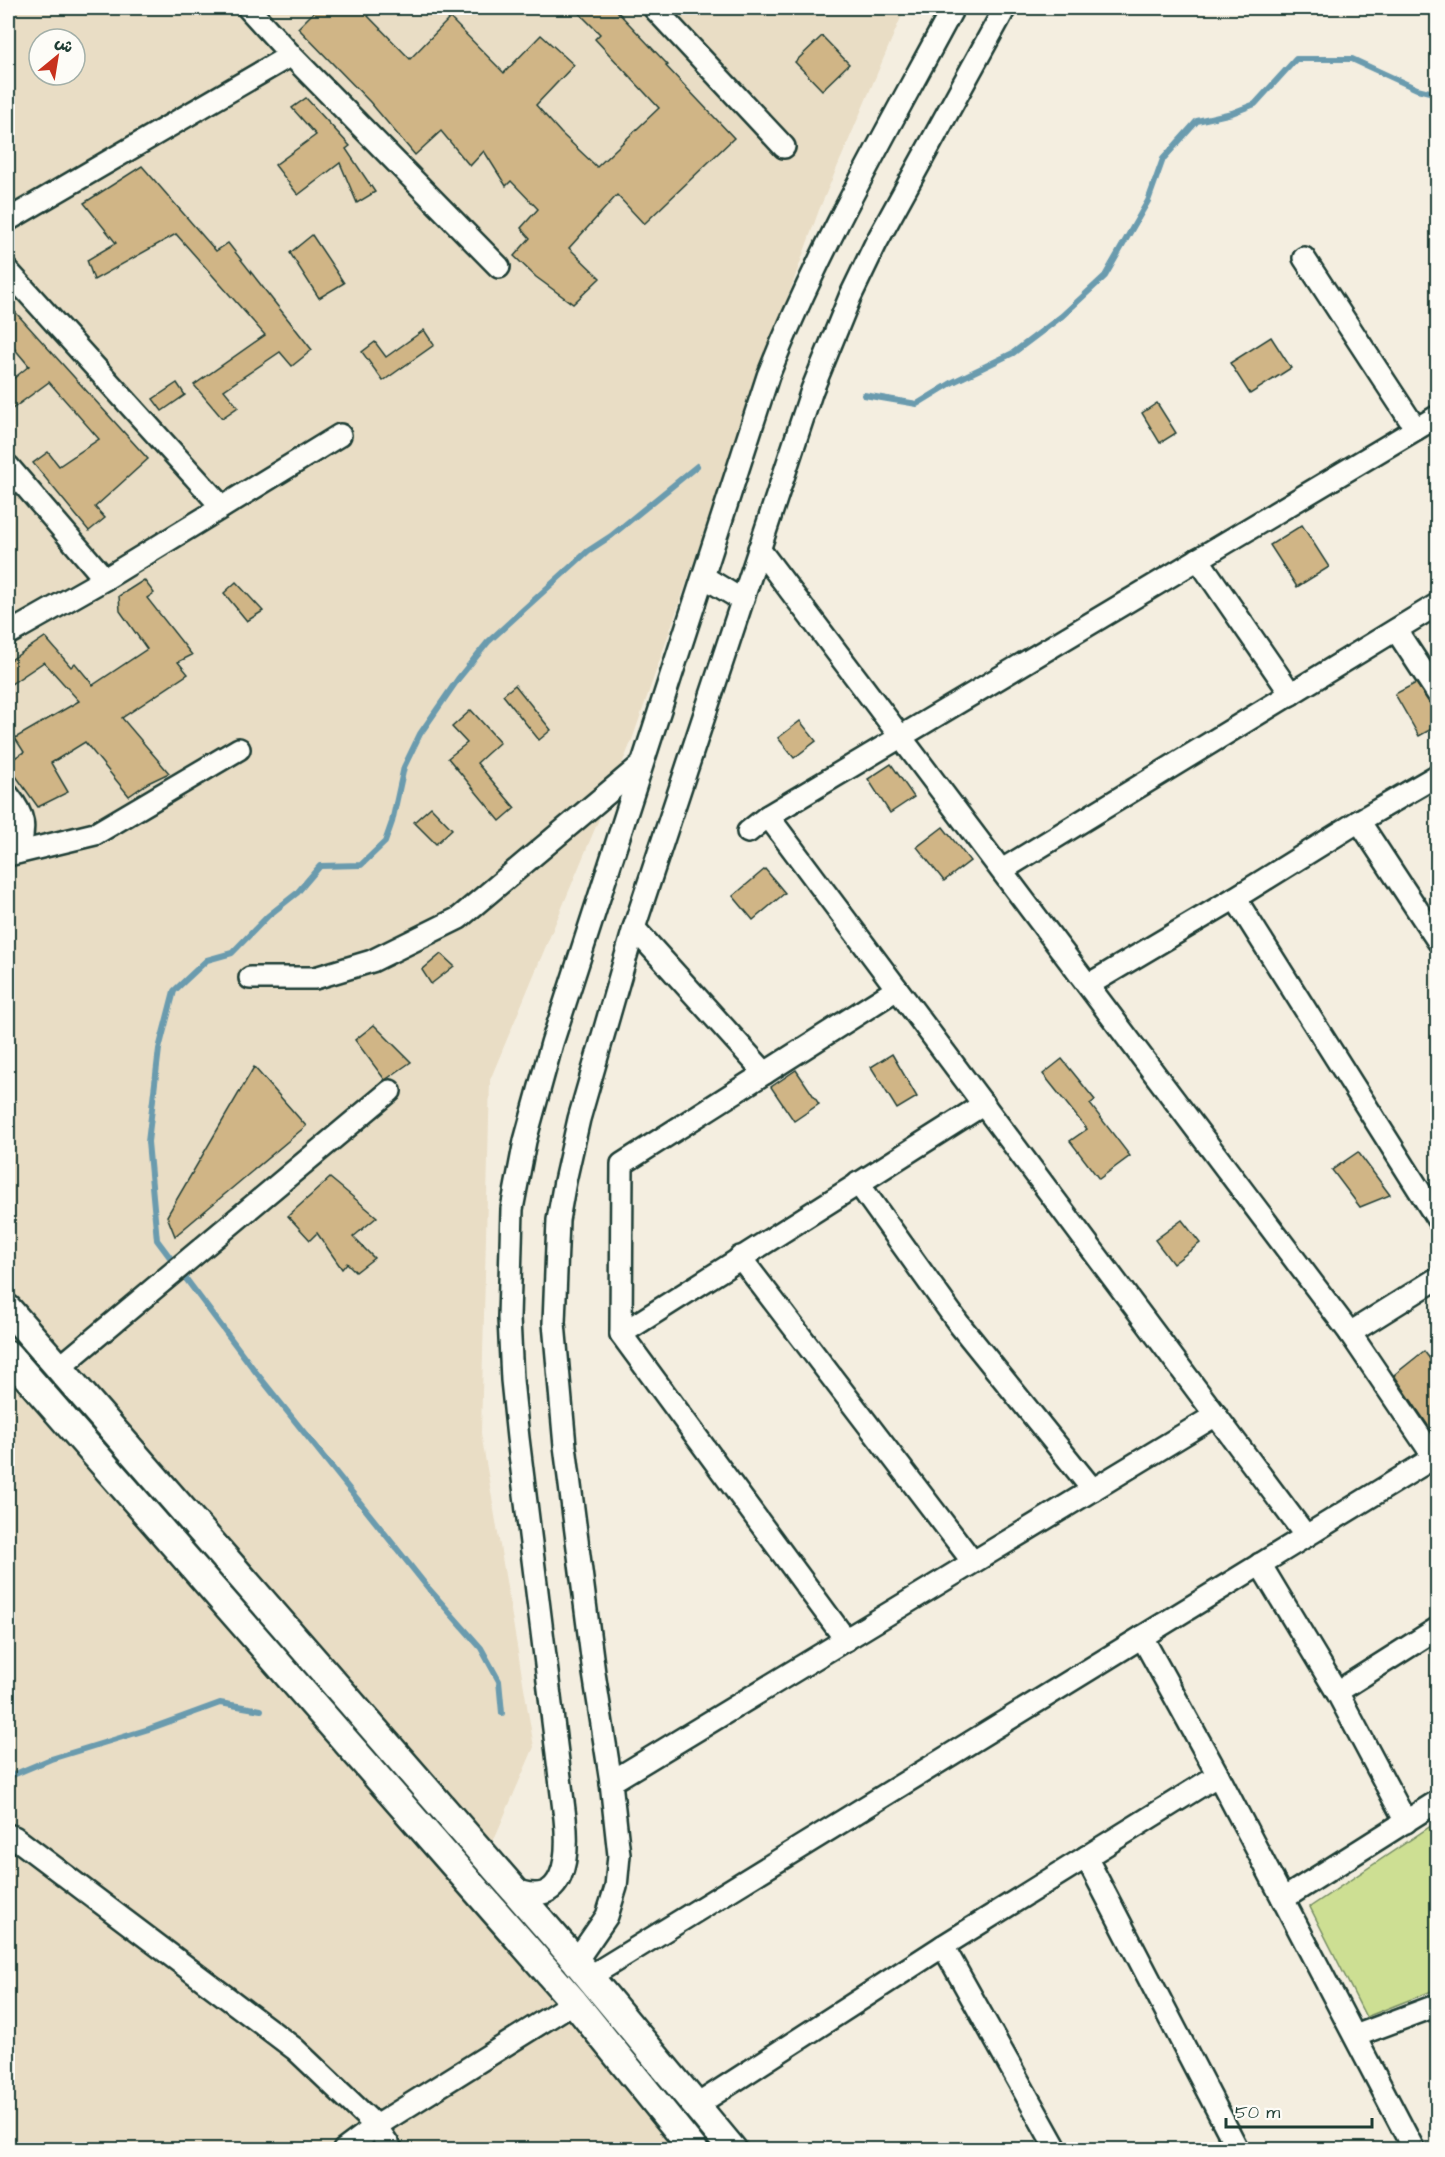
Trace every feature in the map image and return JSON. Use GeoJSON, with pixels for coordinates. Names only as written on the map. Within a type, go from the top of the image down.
{"type":"FeatureCollection","features":[{"type":"Feature","properties":{"kind":"main road"},"geometry":{"type":"LineString","coordinates":[[8,1309],[583,1969],[733,2150]]}},
{"type":"Feature","properties":{"kind":"main road"},"geometry":{"type":"LineString","coordinates":[[8,1355],[574,2002],[694,2150]]}},
{"type":"Feature","properties":{"kind":"street"},"geometry":{"type":"LineString","coordinates":[[248,8],[291,55],[499,267]]}},
{"type":"Feature","properties":{"kind":"street"},"geometry":{"type":"LineString","coordinates":[[654,8],[784,147]]}},
{"type":"Feature","properties":{"kind":"street"},"geometry":{"type":"LineString","coordinates":[[512,1888],[531,1894],[548,1890],[558,1880],[567,1853],[566,1828],[512,1380],[509,1279],[512,1209],[525,1141],[552,1043],[641,765],[704,577],[750,428],[788,326],[839,222],[953,8]]}},
{"type":"Feature","properties":{"kind":"street"},"geometry":{"type":"LineString","coordinates":[[583,1969],[607,1916],[616,1887],[619,1855],[565,1446],[554,1323],[558,1221],[565,1181],[579,1119],[633,928],[812,390],[850,297],[876,243],[1005,8]]}},
{"type":"Feature","properties":{"kind":"street"},"geometry":{"type":"LineString","coordinates":[[8,220],[291,55]]}},
{"type":"Feature","properties":{"kind":"street"},"geometry":{"type":"LineString","coordinates":[[1304,258],[1416,429]]}},
{"type":"Feature","properties":{"kind":"street"},"geometry":{"type":"LineString","coordinates":[[8,271],[222,507]]}},
{"type":"Feature","properties":{"kind":"street"},"geometry":{"type":"LineString","coordinates":[[748,832],[768,816],[1437,416]]}},
{"type":"Feature","properties":{"kind":"street"},"geometry":{"type":"LineString","coordinates":[[8,634],[105,579],[340,435]]}},
{"type":"Feature","properties":{"kind":"street"},"geometry":{"type":"LineString","coordinates":[[8,466],[105,579]]}},
{"type":"Feature","properties":{"kind":"street"},"geometry":{"type":"LineString","coordinates":[[583,1969],[1142,1637],[1436,1456],[1350,1333],[759,549]]}},
{"type":"Feature","properties":{"kind":"street"},"geometry":{"type":"LineString","coordinates":[[1198,559],[1291,694]]}},
{"type":"Feature","properties":{"kind":"street"},"geometry":{"type":"LineString","coordinates":[[704,577],[742,600]]}},
{"type":"Feature","properties":{"kind":"street"},"geometry":{"type":"LineString","coordinates":[[1002,870],[1437,604]]}},
{"type":"Feature","properties":{"kind":"street"},"geometry":{"type":"LineString","coordinates":[[1396,630],[1437,694]]}},
{"type":"Feature","properties":{"kind":"street"},"geometry":{"type":"LineString","coordinates":[[13,853],[95,834],[239,749]]}},
{"type":"Feature","properties":{"kind":"street"},"geometry":{"type":"LineString","coordinates":[[250,978],[315,978],[372,961],[459,918],[641,765]]}},
{"type":"Feature","properties":{"kind":"street"},"geometry":{"type":"LineString","coordinates":[[1088,984],[1437,776]]}},
{"type":"Feature","properties":{"kind":"street"},"geometry":{"type":"LineString","coordinates":[[8,795],[17,806],[23,820],[24,834],[13,853]]}},
{"type":"Feature","properties":{"kind":"street"},"geometry":{"type":"LineString","coordinates":[[768,816],[1306,1536]]}},
{"type":"Feature","properties":{"kind":"street"},"geometry":{"type":"LineString","coordinates":[[1359,821],[1437,941]]}},
{"type":"Feature","properties":{"kind":"street"},"geometry":{"type":"LineString","coordinates":[[1235,898],[1437,1220]]}},
{"type":"Feature","properties":{"kind":"street"},"geometry":{"type":"LineString","coordinates":[[633,928],[765,1073]]}},
{"type":"Feature","properties":{"kind":"street"},"geometry":{"type":"LineString","coordinates":[[846,1640],[621,1334],[622,1164],[897,989]]}},
{"type":"Feature","properties":{"kind":"street"},"geometry":{"type":"LineString","coordinates":[[59,1368],[390,1091]]}},
{"type":"Feature","properties":{"kind":"street"},"geometry":{"type":"LineString","coordinates":[[621,1334],[984,1104]]}},
{"type":"Feature","properties":{"kind":"street"},"geometry":{"type":"LineString","coordinates":[[858,1183],[959,1324],[1093,1490]]}},
{"type":"Feature","properties":{"kind":"street"},"geometry":{"type":"LineString","coordinates":[[740,1257],[974,1562]]}},
{"type":"Feature","properties":{"kind":"street"},"geometry":{"type":"LineString","coordinates":[[1350,1333],[1437,1278]]}},
{"type":"Feature","properties":{"kind":"street"},"geometry":{"type":"LineString","coordinates":[[611,1782],[1216,1415]]}},
{"type":"Feature","properties":{"kind":"street"},"geometry":{"type":"LineString","coordinates":[[1260,1564],[1337,1692],[1406,1822]]}},
{"type":"Feature","properties":{"kind":"street"},"geometry":{"type":"LineString","coordinates":[[1337,1692],[1437,1628]]}},
{"type":"Feature","properties":{"kind":"street"},"geometry":{"type":"LineString","coordinates":[[1142,1637],[1218,1775],[1414,2150]]}},
{"type":"Feature","properties":{"kind":"street"},"geometry":{"type":"LineString","coordinates":[[697,2105],[943,1946],[1218,1775]]}},
{"type":"Feature","properties":{"kind":"street"},"geometry":{"type":"LineString","coordinates":[[1283,1899],[1437,1801]]}},
{"type":"Feature","properties":{"kind":"street"},"geometry":{"type":"LineString","coordinates":[[8,1835],[14,1837],[295,2049],[376,2126],[392,2150]]}},
{"type":"Feature","properties":{"kind":"street"},"geometry":{"type":"LineString","coordinates":[[1086,1857],[1239,2150]]}},
{"type":"Feature","properties":{"kind":"street"},"geometry":{"type":"LineString","coordinates":[[943,1946],[1057,2150]]}},
{"type":"Feature","properties":{"kind":"street"},"geometry":{"type":"LineString","coordinates":[[344,2150],[376,2126],[574,2002]]}},
{"type":"Feature","properties":{"kind":"street"},"geometry":{"type":"LineString","coordinates":[[1355,2036],[1437,2005]]}},
{"type":"Feature","properties":{"kind":"shaded area"},"geometry":{"type":"Polygon","coordinates":[[[8,8],[905,8],[819,210],[632,740],[490,1080],[481,1433],[534,1747],[470,1895],[684,2149],[8,2150],[8,8]]]}},
{"type":"Feature","properties":{"kind":"green space"},"geometry":{"type":"Polygon","coordinates":[[[1437,1822],[1437,1989],[1366,2017],[1310,1907],[1437,1822]]]}},
{"type":"Feature","properties":{"kind":"building"},"geometry":{"type":"Polygon","coordinates":[[[318,8],[377,8],[368,16],[410,59],[450,18],[504,73],[541,35],[574,65],[536,105],[561,133],[597,167],[659,108],[595,39],[600,34],[574,8],[614,8],[734,138],[644,224],[617,195],[569,248],[600,278],[573,304],[536,277],[514,256],[530,238],[521,228],[538,209],[511,181],[506,186],[484,151],[470,166],[441,131],[415,155],[370,102],[298,28],[318,8]]]}},
{"type":"Feature","properties":{"kind":"building"},"geometry":{"type":"Polygon","coordinates":[[[822,36],[849,64],[822,90],[795,62],[822,36]]]}},
{"type":"Feature","properties":{"kind":"building"},"geometry":{"type":"Polygon","coordinates":[[[306,98],[350,146],[346,149],[375,192],[357,203],[340,163],[298,195],[275,165],[316,135],[292,108],[306,98]]]}},
{"type":"Feature","properties":{"kind":"building"},"geometry":{"type":"Polygon","coordinates":[[[142,166],[216,251],[228,243],[312,350],[292,366],[280,352],[224,390],[238,407],[222,418],[194,385],[265,335],[176,234],[94,280],[87,260],[116,243],[84,203],[142,166]]]}},
{"type":"Feature","properties":{"kind":"building"},"geometry":{"type":"Polygon","coordinates":[[[312,235],[344,283],[319,298],[290,253],[312,235]]]}},
{"type":"Feature","properties":{"kind":"building"},"geometry":{"type":"Polygon","coordinates":[[[8,304],[148,459],[95,507],[105,518],[89,531],[33,463],[48,452],[59,466],[99,439],[49,382],[8,412],[8,383],[29,366],[8,341],[8,304]]]}},
{"type":"Feature","properties":{"kind":"building"},"geometry":{"type":"Polygon","coordinates":[[[424,330],[434,345],[383,381],[362,352],[375,342],[386,357],[424,330]]]}},
{"type":"Feature","properties":{"kind":"building"},"geometry":{"type":"Polygon","coordinates":[[[1271,337],[1291,368],[1250,394],[1230,363],[1271,337]]]}},
{"type":"Feature","properties":{"kind":"building"},"geometry":{"type":"Polygon","coordinates":[[[177,383],[185,395],[162,411],[153,399],[177,383]]]}},
{"type":"Feature","properties":{"kind":"building"},"geometry":{"type":"Polygon","coordinates":[[[1157,403],[1176,433],[1160,443],[1142,413],[1157,403]]]}},
{"type":"Feature","properties":{"kind":"building"},"geometry":{"type":"Polygon","coordinates":[[[1302,525],[1329,567],[1297,587],[1270,545],[1302,525]]]}},
{"type":"Feature","properties":{"kind":"building"},"geometry":{"type":"Polygon","coordinates":[[[144,580],[154,593],[147,598],[192,655],[178,662],[188,674],[122,718],[169,773],[129,796],[85,742],[51,763],[68,792],[38,807],[8,765],[8,762],[24,752],[15,738],[79,701],[44,662],[8,686],[8,662],[45,637],[71,667],[75,663],[93,685],[147,649],[120,611],[119,596],[144,580]]]}},
{"type":"Feature","properties":{"kind":"building"},"geometry":{"type":"Polygon","coordinates":[[[236,582],[263,611],[247,621],[224,593],[236,582]]]}},
{"type":"Feature","properties":{"kind":"building"},"geometry":{"type":"Polygon","coordinates":[[[1416,683],[1437,713],[1437,726],[1419,736],[1395,694],[1416,683]]]}},
{"type":"Feature","properties":{"kind":"building"},"geometry":{"type":"Polygon","coordinates":[[[515,685],[551,730],[539,740],[503,695],[515,685]]]}},
{"type":"Feature","properties":{"kind":"building"},"geometry":{"type":"Polygon","coordinates":[[[471,710],[500,742],[477,763],[515,808],[500,821],[448,758],[467,743],[452,727],[471,710]]]}},
{"type":"Feature","properties":{"kind":"building"},"geometry":{"type":"Polygon","coordinates":[[[800,721],[816,741],[794,758],[778,738],[800,721]]]}},
{"type":"Feature","properties":{"kind":"building"},"geometry":{"type":"Polygon","coordinates":[[[891,764],[914,797],[890,813],[868,779],[891,764]]]}},
{"type":"Feature","properties":{"kind":"building"},"geometry":{"type":"Polygon","coordinates":[[[431,807],[452,829],[436,844],[414,822],[431,807]]]}},
{"type":"Feature","properties":{"kind":"building"},"geometry":{"type":"Polygon","coordinates":[[[943,827],[970,861],[944,881],[917,847],[943,827]]]}},
{"type":"Feature","properties":{"kind":"building"},"geometry":{"type":"Polygon","coordinates":[[[765,869],[785,893],[753,920],[733,896],[765,869]]]}},
{"type":"Feature","properties":{"kind":"building"},"geometry":{"type":"Polygon","coordinates":[[[441,954],[454,966],[431,984],[422,970],[441,954]]]}},
{"type":"Feature","properties":{"kind":"building"},"geometry":{"type":"Polygon","coordinates":[[[374,1025],[411,1062],[385,1080],[355,1040],[374,1025]]]}},
{"type":"Feature","properties":{"kind":"building"},"geometry":{"type":"Polygon","coordinates":[[[892,1054],[917,1097],[897,1109],[871,1067],[892,1054]]]}},
{"type":"Feature","properties":{"kind":"building"},"geometry":{"type":"Polygon","coordinates":[[[1062,1059],[1095,1100],[1090,1104],[1130,1156],[1099,1179],[1070,1141],[1087,1129],[1043,1074],[1062,1059]]]}},
{"type":"Feature","properties":{"kind":"building"},"geometry":{"type":"Polygon","coordinates":[[[254,1067],[306,1126],[175,1236],[167,1216],[254,1067]]]}},
{"type":"Feature","properties":{"kind":"building"},"geometry":{"type":"Polygon","coordinates":[[[796,1070],[819,1104],[794,1121],[771,1087],[796,1070]]]}},
{"type":"Feature","properties":{"kind":"building"},"geometry":{"type":"Polygon","coordinates":[[[1358,1152],[1390,1195],[1360,1207],[1332,1170],[1358,1152]]]}},
{"type":"Feature","properties":{"kind":"building"},"geometry":{"type":"Polygon","coordinates":[[[330,1178],[377,1217],[353,1237],[374,1258],[356,1272],[347,1263],[342,1269],[317,1233],[310,1240],[288,1216],[330,1178]]]}},
{"type":"Feature","properties":{"kind":"building"},"geometry":{"type":"Polygon","coordinates":[[[1182,1220],[1200,1243],[1173,1264],[1155,1240],[1182,1220]]]}},
{"type":"Feature","properties":{"kind":"building"},"geometry":{"type":"Polygon","coordinates":[[[1424,1351],[1437,1368],[1437,1439],[1394,1375],[1424,1351]]]}},
{"type":"Feature","properties":{"kind":"waterway"},"geometry":{"type":"LineString","coordinates":[[864,395],[917,404],[953,382],[1013,353],[1062,316],[1105,276],[1148,201],[1163,159],[1197,121],[1232,113],[1255,104],[1296,59],[1352,59],[1417,89],[1438,94]]}},
{"type":"Feature","properties":{"kind":"waterway"},"geometry":{"type":"LineString","coordinates":[[502,1713],[499,1681],[481,1648],[429,1589],[255,1371],[157,1240],[148,1142],[159,1049],[174,991],[207,960],[232,953],[268,916],[297,893],[320,866],[361,865],[385,842],[392,822],[404,767],[420,734],[458,679],[488,642],[588,551],[611,536],[697,466]]}},
{"type":"Feature","properties":{"kind":"waterway"},"geometry":{"type":"LineString","coordinates":[[8,1777],[51,1759],[149,1729],[220,1703],[261,1710]]}}]}
